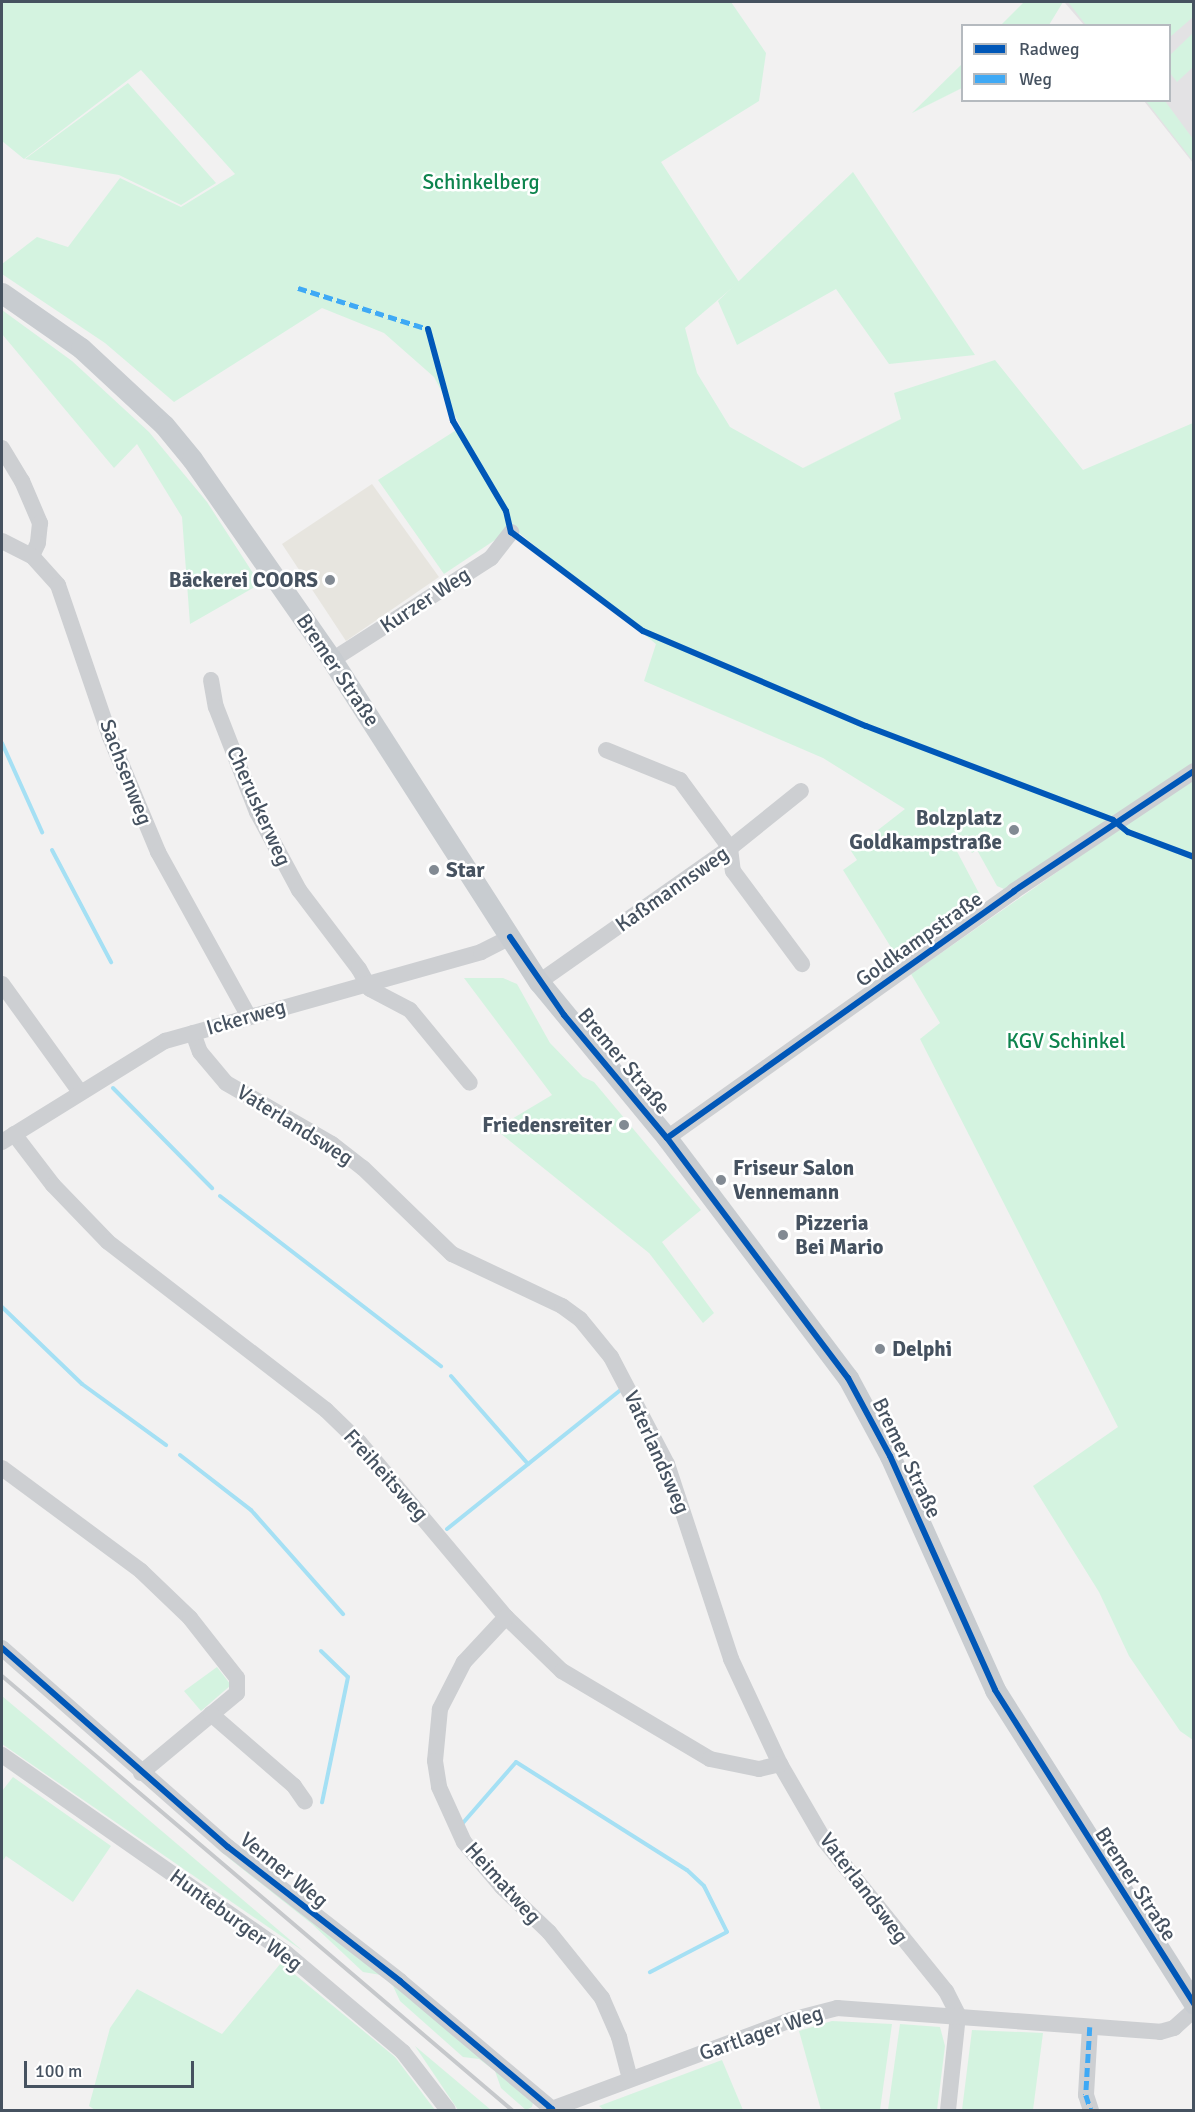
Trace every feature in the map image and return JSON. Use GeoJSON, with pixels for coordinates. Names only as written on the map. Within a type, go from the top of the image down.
{"type":"FeatureCollection","features":[{"type":"Feature","properties":{"kind":"main road","name":"Bremer Straße"},"geometry":{"type":"LineString","coordinates":[[2,293],[81,348],[164,425],[218,493],[332,660],[539,982],[667,1138],[848,1378],[890,1456],[995,1690],[1194,2004]]}},
{"type":"Feature","properties":{"kind":"street"},"geometry":{"type":"LineString","coordinates":[[2,448],[22,481],[40,523],[38,543],[32,556]]}},
{"type":"Feature","properties":{"kind":"street","name":"Kurzer Weg"},"geometry":{"type":"LineString","coordinates":[[332,660],[491,558],[510,532]]}},
{"type":"Feature","properties":{"kind":"street","name":"Sachsenweg"},"geometry":{"type":"LineString","coordinates":[[2,541],[32,556],[46,568],[68,603],[110,737],[145,822],[248,1015]]}},
{"type":"Feature","properties":{"kind":"street","name":"Cheruskerweg"},"geometry":{"type":"LineString","coordinates":[[211,680],[216,707],[269,838],[299,890],[377,995],[410,1010],[470,1083]]}},
{"type":"Feature","properties":{"kind":"street"},"geometry":{"type":"LineString","coordinates":[[606,750],[680,780],[729,848],[733,871],[802,964]]}},
{"type":"Feature","properties":{"kind":"street","name":"Goldkampstraße"},"geometry":{"type":"LineString","coordinates":[[667,1138],[1014,891],[1194,771]]}},
{"type":"Feature","properties":{"kind":"street","name":"Kaßmannsweg"},"geometry":{"type":"LineString","coordinates":[[539,982],[729,848],[801,791]]}},
{"type":"Feature","properties":{"kind":"street","name":"Ickerweg"},"geometry":{"type":"LineString","coordinates":[[8,1138],[148,1049],[248,1015],[481,952],[510,937]]}},
{"type":"Feature","properties":{"kind":"street"},"geometry":{"type":"LineString","coordinates":[[2,984],[80,1092]]}},
{"type":"Feature","properties":{"kind":"street","name":"Vaterlandsweg"},"geometry":{"type":"LineString","coordinates":[[193,1033],[200,1052],[226,1083],[332,1144],[363,1168],[452,1254],[553,1301],[596,1335],[630,1388],[667,1464],[731,1659],[780,1764],[825,1840],[946,1991],[958,2015]]}},
{"type":"Feature","properties":{"kind":"street","name":"Freiheitsweg"},"geometry":{"type":"LineString","coordinates":[[8,1138],[108,1242],[326,1410],[359,1442],[506,1617],[562,1671],[689,1750],[710,1759],[759,1768],[780,1764]]}},
{"type":"Feature","properties":{"kind":"street"},"geometry":{"type":"LineString","coordinates":[[2,1468],[141,1571],[190,1618],[239,1687],[211,1714],[141,1773]]}},
{"type":"Feature","properties":{"kind":"street","name":"Heimatweg"},"geometry":{"type":"LineString","coordinates":[[506,1617],[464,1662],[440,1709],[435,1761],[439,1787],[464,1842],[502,1887],[549,1932],[602,1998],[619,2037],[630,2079]]}},
{"type":"Feature","properties":{"kind":"street","name":"Venner Weg"},"geometry":{"type":"LineString","coordinates":[[2,1648],[141,1773],[551,2110]]}},
{"type":"Feature","properties":{"kind":"street"},"geometry":{"type":"LineString","coordinates":[[211,1714],[294,1786],[305,1802]]}},
{"type":"Feature","properties":{"kind":"street","name":"Hunteburger Weg"},"geometry":{"type":"LineString","coordinates":[[2,1755],[286,1953],[404,2052],[447,2110]]}},
{"type":"Feature","properties":{"kind":"street","name":"Gartlager Weg"},"geometry":{"type":"LineString","coordinates":[[551,2110],[585,2104],[630,2079],[815,2012],[863,2008],[1160,2032],[1174,2028],[1194,2010]]}},
{"type":"Feature","properties":{"kind":"street"},"geometry":{"type":"LineString","coordinates":[[948,2110],[958,2015]]}},
{"type":"Feature","properties":{"kind":"street"},"geometry":{"type":"LineString","coordinates":[[1090,2027],[1086,2095],[1091,2110]]}},
{"type":"Feature","properties":{"kind":"shaded area"},"geometry":{"type":"Polygon","coordinates":[[[1193,2],[1193,163],[1145,102],[1171,102],[1171,24],[1083,24],[1065,3],[1193,2]]]}},
{"type":"Feature","properties":{"kind":"shaded area"},"geometry":{"type":"Polygon","coordinates":[[[372,484],[439,577],[346,641],[282,544],[372,484]]]}},
{"type":"Feature","properties":{"kind":"green space","name":"Schinkelberg"},"geometry":{"type":"Polygon","coordinates":[[[2,2],[731,2],[766,53],[759,101],[661,162],[739,282],[685,328],[697,373],[730,427],[803,468],[901,419],[894,393],[995,360],[1083,470],[1193,423],[1193,767],[1004,889],[997,886],[977,850],[972,853],[959,836],[952,842],[981,897],[897,957],[843,870],[857,860],[851,851],[905,809],[823,758],[644,681],[656,644],[513,528],[444,574],[378,480],[461,427],[434,377],[384,333],[322,308],[174,402],[105,343],[2,274],[2,264],[37,237],[68,247],[120,178],[181,207],[235,174],[141,70],[24,159],[2,141],[2,2]]]}},
{"type":"Feature","properties":{"kind":"green space"},"geometry":{"type":"Polygon","coordinates":[[[1024,2],[1063,2],[1050,24],[1002,24],[1024,2]]]}},
{"type":"Feature","properties":{"kind":"green space"},"geometry":{"type":"Polygon","coordinates":[[[1068,2],[1193,2],[1193,17],[1171,36],[1171,24],[1085,24],[1068,2]]]}},
{"type":"Feature","properties":{"kind":"green space"},"geometry":{"type":"Polygon","coordinates":[[[1193,33],[1193,67],[1177,82],[1171,74],[1171,54],[1193,33]]]}},
{"type":"Feature","properties":{"kind":"green space"},"geometry":{"type":"Polygon","coordinates":[[[961,65],[961,88],[912,113],[961,65]]]}},
{"type":"Feature","properties":{"kind":"green space"},"geometry":{"type":"Polygon","coordinates":[[[128,83],[216,183],[181,205],[119,175],[25,159],[128,83]]]}},
{"type":"Feature","properties":{"kind":"green space"},"geometry":{"type":"Polygon","coordinates":[[[1147,102],[1166,102],[1193,139],[1193,161],[1147,102]]]}},
{"type":"Feature","properties":{"kind":"green space"},"geometry":{"type":"Polygon","coordinates":[[[853,172],[975,355],[889,364],[836,289],[737,345],[718,301],[853,172]]]}},
{"type":"Feature","properties":{"kind":"green space"},"geometry":{"type":"Polygon","coordinates":[[[2,310],[72,361],[149,432],[207,502],[260,584],[190,624],[182,517],[137,444],[114,468],[2,334],[2,310]]]}},
{"type":"Feature","properties":{"kind":"green space","name":"KGV Schinkel"},"geometry":{"type":"Polygon","coordinates":[[[1193,777],[1193,1740],[1180,1731],[1129,1656],[1099,1592],[1033,1486],[1118,1427],[920,1039],[940,1023],[911,974],[1193,777]]]}},
{"type":"Feature","properties":{"kind":"green space"},"geometry":{"type":"Polygon","coordinates":[[[464,978],[503,978],[517,984],[550,1043],[583,1077],[594,1082],[701,1210],[662,1242],[714,1313],[703,1323],[649,1253],[495,1129],[552,1095],[464,978]]]}},
{"type":"Feature","properties":{"kind":"green space"},"geometry":{"type":"Polygon","coordinates":[[[217,1667],[231,1685],[201,1711],[184,1691],[217,1667]]]}},
{"type":"Feature","properties":{"kind":"green space"},"geometry":{"type":"Polygon","coordinates":[[[2,1696],[90,1770],[303,1951],[2,1744],[2,1696]]]}},
{"type":"Feature","properties":{"kind":"green space"},"geometry":{"type":"Polygon","coordinates":[[[13,1777],[111,1846],[73,1902],[6,1856],[2,1862],[2,1791],[13,1777]]]}},
{"type":"Feature","properties":{"kind":"green space"},"geometry":{"type":"Polygon","coordinates":[[[211,1844],[397,1984],[533,2103],[532,2107],[526,2110],[501,2088],[495,2071],[479,2059],[463,2057],[400,2001],[393,1986],[381,1975],[363,1972],[312,1924],[211,1844]]]}},
{"type":"Feature","properties":{"kind":"green space"},"geometry":{"type":"Polygon","coordinates":[[[281,1963],[395,2057],[435,2110],[95,2110],[89,2106],[110,2028],[137,1989],[222,2034],[281,1963]]]}},
{"type":"Feature","properties":{"kind":"green space"},"geometry":{"type":"Polygon","coordinates":[[[832,2021],[892,2024],[880,2110],[821,2110],[799,2031],[832,2021]]]}},
{"type":"Feature","properties":{"kind":"green space"},"geometry":{"type":"Polygon","coordinates":[[[900,2024],[940,2027],[945,2046],[937,2110],[888,2110],[900,2024]]]}},
{"type":"Feature","properties":{"kind":"green space"},"geometry":{"type":"Polygon","coordinates":[[[972,2030],[1043,2033],[1033,2110],[962,2110],[972,2030]]]}},
{"type":"Feature","properties":{"kind":"green space"},"geometry":{"type":"Polygon","coordinates":[[[415,2046],[491,2110],[458,2110],[415,2046]]]}},
{"type":"Feature","properties":{"kind":"green space"},"geometry":{"type":"Polygon","coordinates":[[[722,2060],[743,2110],[604,2110],[599,2106],[722,2060]]]}},
{"type":"Feature","properties":{"kind":"waterway"},"geometry":{"type":"LineString","coordinates":[[2,743],[42,832]]}},
{"type":"Feature","properties":{"kind":"waterway"},"geometry":{"type":"LineString","coordinates":[[52,850],[111,962]]}},
{"type":"Feature","properties":{"kind":"waterway"},"geometry":{"type":"LineString","coordinates":[[113,1088],[212,1188]]}},
{"type":"Feature","properties":{"kind":"waterway"},"geometry":{"type":"LineString","coordinates":[[220,1196],[441,1366]]}},
{"type":"Feature","properties":{"kind":"waterway"},"geometry":{"type":"LineString","coordinates":[[2,1307],[82,1384],[166,1445]]}},
{"type":"Feature","properties":{"kind":"waterway"},"geometry":{"type":"LineString","coordinates":[[451,1376],[528,1464]]}},
{"type":"Feature","properties":{"kind":"waterway"},"geometry":{"type":"LineString","coordinates":[[447,1529],[622,1389]]}},
{"type":"Feature","properties":{"kind":"waterway"},"geometry":{"type":"LineString","coordinates":[[180,1455],[251,1510],[343,1614]]}},
{"type":"Feature","properties":{"kind":"waterway"},"geometry":{"type":"LineString","coordinates":[[321,1651],[348,1677],[322,1802]]}},
{"type":"Feature","properties":{"kind":"waterway"},"geometry":{"type":"LineString","coordinates":[[462,1824],[516,1762],[687,1870],[704,1886],[727,1932],[650,1972]]}},
{"type":"Feature","properties":{"kind":"railway"},"geometry":{"type":"LineString","coordinates":[[2,1676],[512,2110]]}},
{"type":"Feature","properties":{"kind":"marked path"},"geometry":{"type":"LineString","coordinates":[[298,288],[428,329],[429,333]]}},
{"type":"Feature","properties":{"kind":"marked path"},"geometry":{"type":"LineString","coordinates":[[1090,2027],[1086,2095],[1091,2110]]}},
{"type":"Feature","properties":{"kind":"cycle path"},"geometry":{"type":"LineString","coordinates":[[428,329],[453,421],[506,511],[511,532],[643,631],[866,726],[1113,820],[1128,832],[1194,857]]}},
{"type":"Feature","properties":{"kind":"cycle path"},"geometry":{"type":"LineString","coordinates":[[667,1138],[1014,891],[1194,771]]}},
{"type":"Feature","properties":{"kind":"cycle path"},"geometry":{"type":"LineString","coordinates":[[510,937],[564,1015],[667,1138],[848,1378],[890,1456],[995,1690],[1194,2004]]}},
{"type":"Feature","properties":{"kind":"cycle path"},"geometry":{"type":"LineString","coordinates":[[2,1648],[228,1847],[400,1981],[552,2109],[549,2110]]}},
{"type":"Feature","properties":{"kind":"place","name":"Bäckerei COORS"},"geometry":{"type":"Point","coordinates":[330,580]}},
{"type":"Feature","properties":{"kind":"place","name":"Bolzplatz Goldkampstraße"},"geometry":{"type":"Point","coordinates":[1014,830]}},
{"type":"Feature","properties":{"kind":"place","name":"Star"},"geometry":{"type":"Point","coordinates":[434,870]}},
{"type":"Feature","properties":{"kind":"place","name":"Friedensreiter"},"geometry":{"type":"Point","coordinates":[624,1125]}},
{"type":"Feature","properties":{"kind":"place","name":"Friseur Salon Vennemann"},"geometry":{"type":"Point","coordinates":[721,1180]}},
{"type":"Feature","properties":{"kind":"place","name":"Pizzeria Bei Mario"},"geometry":{"type":"Point","coordinates":[783,1235]}},
{"type":"Feature","properties":{"kind":"place","name":"Delphi"},"geometry":{"type":"Point","coordinates":[880,1349]}}]}
